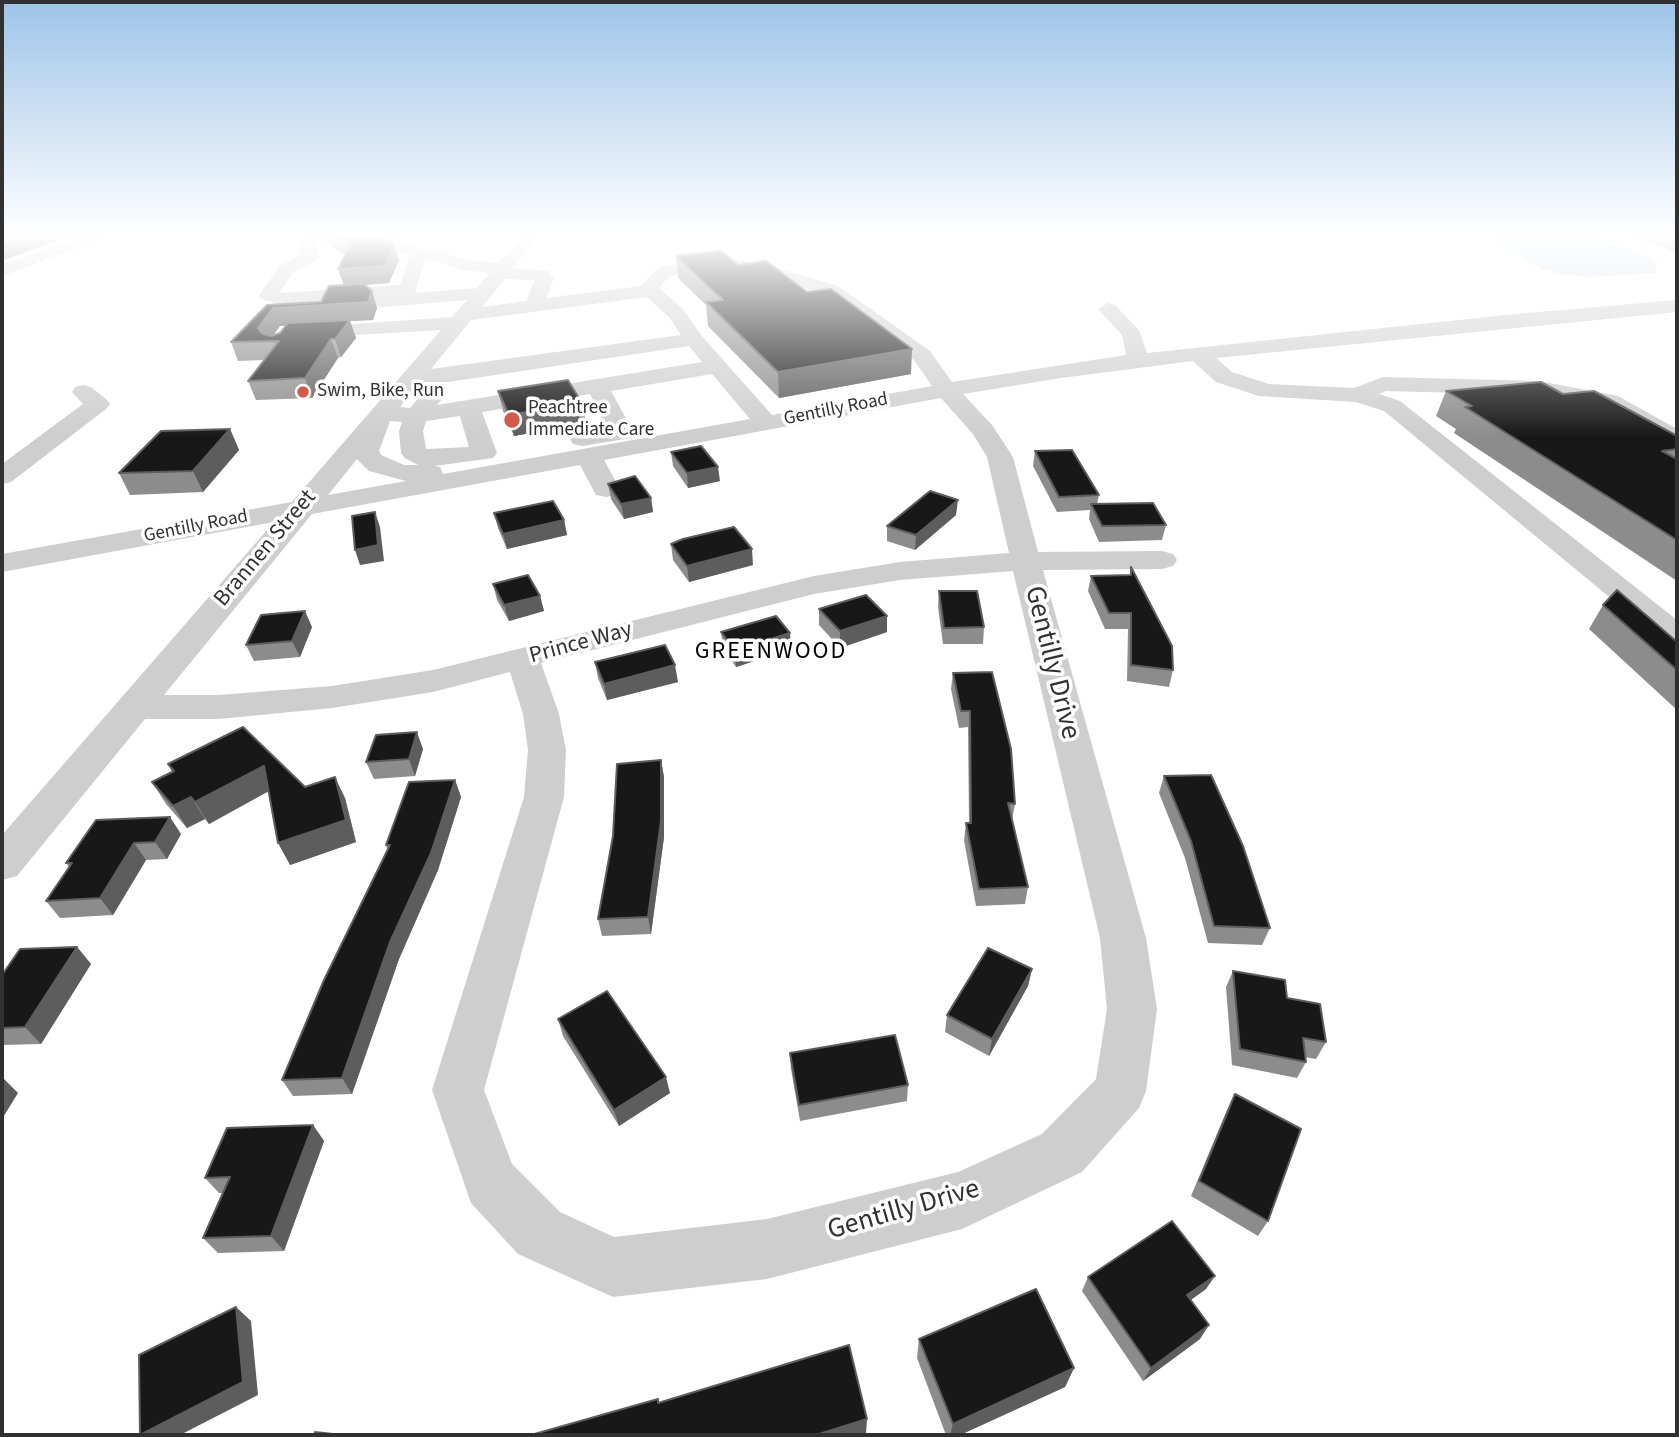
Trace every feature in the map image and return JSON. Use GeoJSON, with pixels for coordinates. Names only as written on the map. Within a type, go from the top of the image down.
{"type":"FeatureCollection","features":[{"type":"Feature","properties":{"kind":"street"},"geometry":{"type":"LineString","coordinates":[[285,303],[297,314],[395,323],[460,319],[556,303]]}},
{"type":"Feature","properties":{"kind":"street"},"geometry":{"type":"LineString","coordinates":[[297,314],[304,303]]}},
{"type":"Feature","properties":{"kind":"street"},"geometry":{"type":"LineString","coordinates":[[297,314],[358,303]]}},
{"type":"Feature","properties":{"kind":"street"},"geometry":{"type":"LineString","coordinates":[[377,345],[395,323],[404,303]]}},
{"type":"Feature","properties":{"kind":"street","name":"Brannen Street"},"geometry":{"type":"LineString","coordinates":[[2,864],[473,303]]}},
{"type":"Feature","properties":{"kind":"street"},"geometry":{"type":"LineString","coordinates":[[666,303],[761,417]]}},
{"type":"Feature","properties":{"kind":"street","name":"Gentilly Drive"},"geometry":{"type":"LineString","coordinates":[[523,660],[541,714],[547,750],[544,797],[458,1090],[491,1183],[539,1233],[613,1267],[767,1249],[962,1200],[1062,1153],[1120,1091],[1132,1009],[1123,938],[1000,457],[983,430],[946,390],[922,356],[849,303]]}},
{"type":"Feature","properties":{"kind":"street","name":"Gentilly Road"},"geometry":{"type":"LineString","coordinates":[[2,563],[654,444],[761,417],[1138,360],[1537,317],[1677,306]]}},
{"type":"Feature","properties":{"kind":"street"},"geometry":{"type":"LineString","coordinates":[[1108,309],[1132,334],[1138,360]]}},
{"type":"Feature","properties":{"kind":"street"},"geometry":{"type":"LineString","coordinates":[[412,376],[448,375],[694,339]]}},
{"type":"Feature","properties":{"kind":"street"},"geometry":{"type":"LineString","coordinates":[[1198,354],[1224,377],[1267,391],[1358,394],[1392,406],[1677,636]]}},
{"type":"Feature","properties":{"kind":"street"},"geometry":{"type":"LineString","coordinates":[[719,366],[416,416],[381,413],[366,451],[370,460],[378,465],[401,472],[424,473],[622,433],[761,417]]}},
{"type":"Feature","properties":{"kind":"street"},"geometry":{"type":"LineString","coordinates":[[448,375],[416,416],[411,431],[414,453],[425,460],[487,460],[654,444]]}},
{"type":"Feature","properties":{"kind":"street"},"geometry":{"type":"LineString","coordinates":[[1358,394],[1383,384],[1539,388],[1610,401],[1677,439]]}},
{"type":"Feature","properties":{"kind":"street"},"geometry":{"type":"LineString","coordinates":[[597,386],[622,433]]}},
{"type":"Feature","properties":{"kind":"street"},"geometry":{"type":"LineString","coordinates":[[1392,406],[1541,401],[1539,388]]}},
{"type":"Feature","properties":{"kind":"street"},"geometry":{"type":"LineString","coordinates":[[2,477],[98,404],[83,392]]}},
{"type":"Feature","properties":{"kind":"street"},"geometry":{"type":"LineString","coordinates":[[469,408],[487,460]]}},
{"type":"Feature","properties":{"kind":"street"},"geometry":{"type":"LineString","coordinates":[[589,456],[606,489]]}},
{"type":"Feature","properties":{"kind":"street","name":"Prince Way"},"geometry":{"type":"LineString","coordinates":[[135,707],[219,706],[332,696],[433,681],[523,660],[670,619],[814,585],[900,570],[1025,561],[1162,560]]}},
{"type":"Feature","properties":{"kind":"building"},"geometry":{"type":"Polygon","coordinates":[[[351,303],[273,308],[258,328],[263,334],[272,336],[280,333],[288,323],[350,320],[335,339],[331,339],[305,378],[248,381],[279,341],[231,342],[267,305],[351,303]]]}},
{"type":"Feature","properties":{"kind":"building"},"geometry":{"type":"Polygon","coordinates":[[[707,303],[850,303],[912,349],[778,372],[707,303]]]}},
{"type":"Feature","properties":{"kind":"building"},"geometry":{"type":"Polygon","coordinates":[[[568,380],[582,403],[509,415],[498,391],[568,380]]]}},
{"type":"Feature","properties":{"kind":"building"},"geometry":{"type":"Polygon","coordinates":[[[1541,382],[1563,394],[1594,391],[1677,436],[1677,449],[1662,451],[1677,459],[1677,540],[1465,407],[1472,406],[1446,391],[1541,382]]]}},
{"type":"Feature","properties":{"kind":"building"},"geometry":{"type":"Polygon","coordinates":[[[230,429],[193,471],[119,473],[161,431],[230,429]]]}},
{"type":"Feature","properties":{"kind":"building"},"geometry":{"type":"Polygon","coordinates":[[[701,446],[718,467],[687,473],[671,452],[701,446]]]}},
{"type":"Feature","properties":{"kind":"building"},"geometry":{"type":"Polygon","coordinates":[[[1072,450],[1099,495],[1059,497],[1035,451],[1072,450]]]}},
{"type":"Feature","properties":{"kind":"building"},"geometry":{"type":"Polygon","coordinates":[[[635,476],[651,498],[621,504],[608,484],[635,476]]]}},
{"type":"Feature","properties":{"kind":"building"},"geometry":{"type":"Polygon","coordinates":[[[930,491],[958,500],[916,535],[887,526],[930,491]]]}},
{"type":"Feature","properties":{"kind":"building"},"geometry":{"type":"Polygon","coordinates":[[[553,501],[564,520],[503,534],[494,513],[553,501]]]}},
{"type":"Feature","properties":{"kind":"building"},"geometry":{"type":"Polygon","coordinates":[[[1153,503],[1166,525],[1102,526],[1091,504],[1153,503]]]}},
{"type":"Feature","properties":{"kind":"building"},"geometry":{"type":"Polygon","coordinates":[[[375,512],[378,545],[355,550],[352,516],[375,512]]]}},
{"type":"Feature","properties":{"kind":"building"},"geometry":{"type":"Polygon","coordinates":[[[734,527],[752,549],[687,566],[671,544],[683,539],[734,527]]]}},
{"type":"Feature","properties":{"kind":"building"},"geometry":{"type":"Polygon","coordinates":[[[1131,567],[1172,646],[1173,670],[1131,665],[1131,613],[1109,613],[1091,576],[1131,575],[1131,567]]]}},
{"type":"Feature","properties":{"kind":"building"},"geometry":{"type":"Polygon","coordinates":[[[528,575],[540,596],[504,605],[493,584],[528,575]]]}},
{"type":"Feature","properties":{"kind":"building"},"geometry":{"type":"Polygon","coordinates":[[[1617,590],[1677,642],[1677,670],[1603,605],[1617,590]]]}},
{"type":"Feature","properties":{"kind":"building"},"geometry":{"type":"Polygon","coordinates":[[[939,591],[977,591],[984,627],[944,628],[939,591]]]}},
{"type":"Feature","properties":{"kind":"building"},"geometry":{"type":"Polygon","coordinates":[[[866,595],[887,616],[840,631],[819,609],[866,595]]]}},
{"type":"Feature","properties":{"kind":"building"},"geometry":{"type":"Polygon","coordinates":[[[305,611],[292,641],[246,645],[261,615],[305,611]]]}},
{"type":"Feature","properties":{"kind":"building"},"geometry":{"type":"Polygon","coordinates":[[[776,616],[790,633],[735,650],[721,632],[776,616]]]}},
{"type":"Feature","properties":{"kind":"building"},"geometry":{"type":"Polygon","coordinates":[[[665,645],[675,665],[604,684],[595,662],[665,645]]]}},
{"type":"Feature","properties":{"kind":"building"},"geometry":{"type":"Polygon","coordinates":[[[992,672],[1011,749],[1015,804],[1008,803],[1028,887],[979,889],[966,823],[971,823],[970,711],[961,711],[953,673],[992,672]]]}},
{"type":"Feature","properties":{"kind":"building"},"geometry":{"type":"Polygon","coordinates":[[[243,727],[305,787],[335,777],[346,820],[278,843],[264,766],[195,802],[191,797],[173,806],[152,782],[174,771],[168,764],[243,727]]]}},
{"type":"Feature","properties":{"kind":"building"},"geometry":{"type":"Polygon","coordinates":[[[417,732],[409,759],[366,762],[376,735],[417,732]]]}},
{"type":"Feature","properties":{"kind":"building"},"geometry":{"type":"Polygon","coordinates":[[[661,760],[661,821],[648,917],[598,919],[613,836],[617,764],[661,760]]]}},
{"type":"Feature","properties":{"kind":"building"},"geometry":{"type":"Polygon","coordinates":[[[1211,775],[1243,846],[1270,928],[1214,926],[1191,841],[1164,776],[1211,775]]]}},
{"type":"Feature","properties":{"kind":"building"},"geometry":{"type":"Polygon","coordinates":[[[455,780],[431,853],[390,942],[342,1078],[282,1080],[324,980],[390,845],[386,845],[409,782],[455,780]]]}},
{"type":"Feature","properties":{"kind":"building"},"geometry":{"type":"Polygon","coordinates":[[[170,817],[155,842],[134,843],[100,898],[46,901],[72,863],[66,863],[96,820],[170,817]]]}},
{"type":"Feature","properties":{"kind":"building"},"geometry":{"type":"Polygon","coordinates":[[[77,947],[25,1027],[2,1028],[2,975],[20,949],[77,947]]]}},
{"type":"Feature","properties":{"kind":"building"},"geometry":{"type":"Polygon","coordinates":[[[988,948],[1032,969],[992,1039],[947,1015],[988,948]]]}},
{"type":"Feature","properties":{"kind":"building"},"geometry":{"type":"Polygon","coordinates":[[[1233,971],[1285,980],[1287,998],[1320,1004],[1326,1042],[1303,1038],[1306,1062],[1240,1049],[1233,971]]]}},
{"type":"Feature","properties":{"kind":"building"},"geometry":{"type":"Polygon","coordinates":[[[607,991],[666,1077],[614,1110],[558,1019],[607,991]]]}},
{"type":"Feature","properties":{"kind":"building"},"geometry":{"type":"Polygon","coordinates":[[[895,1035],[908,1085],[799,1105],[790,1053],[895,1035]]]}},
{"type":"Feature","properties":{"kind":"building"},"geometry":{"type":"Polygon","coordinates":[[[1235,1094],[1301,1129],[1268,1221],[1199,1181],[1235,1094]]]}},
{"type":"Feature","properties":{"kind":"building"},"geometry":{"type":"Polygon","coordinates":[[[313,1125],[271,1236],[203,1238],[230,1177],[205,1178],[227,1128],[313,1125]]]}},
{"type":"Feature","properties":{"kind":"building"},"geometry":{"type":"Polygon","coordinates":[[[1172,1221],[1215,1276],[1187,1295],[1209,1325],[1151,1368],[1088,1277],[1172,1221]]]}},
{"type":"Feature","properties":{"kind":"building"},"geometry":{"type":"Polygon","coordinates":[[[1036,1289],[1074,1368],[953,1424],[919,1339],[1036,1289]]]}},
{"type":"Feature","properties":{"kind":"building"},"geometry":{"type":"Polygon","coordinates":[[[236,1307],[243,1382],[140,1435],[139,1355],[236,1307]]]}},
{"type":"Feature","properties":{"kind":"building"},"geometry":{"type":"Polygon","coordinates":[[[849,1345],[867,1419],[816,1435],[531,1435],[658,1399],[658,1403],[849,1345]]]}},
{"type":"Feature","properties":{"kind":"building"},"geometry":{"type":"Polygon","coordinates":[[[315,1432],[342,1435],[314,1435],[315,1432]]]}},
{"type":"Feature","properties":{"kind":"place","name":"Swim, Bike, Run"},"geometry":{"type":"Point","coordinates":[303,392]}},
{"type":"Feature","properties":{"kind":"place","name":"Peachtree Immediate Care"},"geometry":{"type":"Point","coordinates":[512,420]}},
{"type":"Feature","properties":{"kind":"district","name":"GREENWOOD"},"geometry":{"type":"Point","coordinates":[771,653]}}]}
